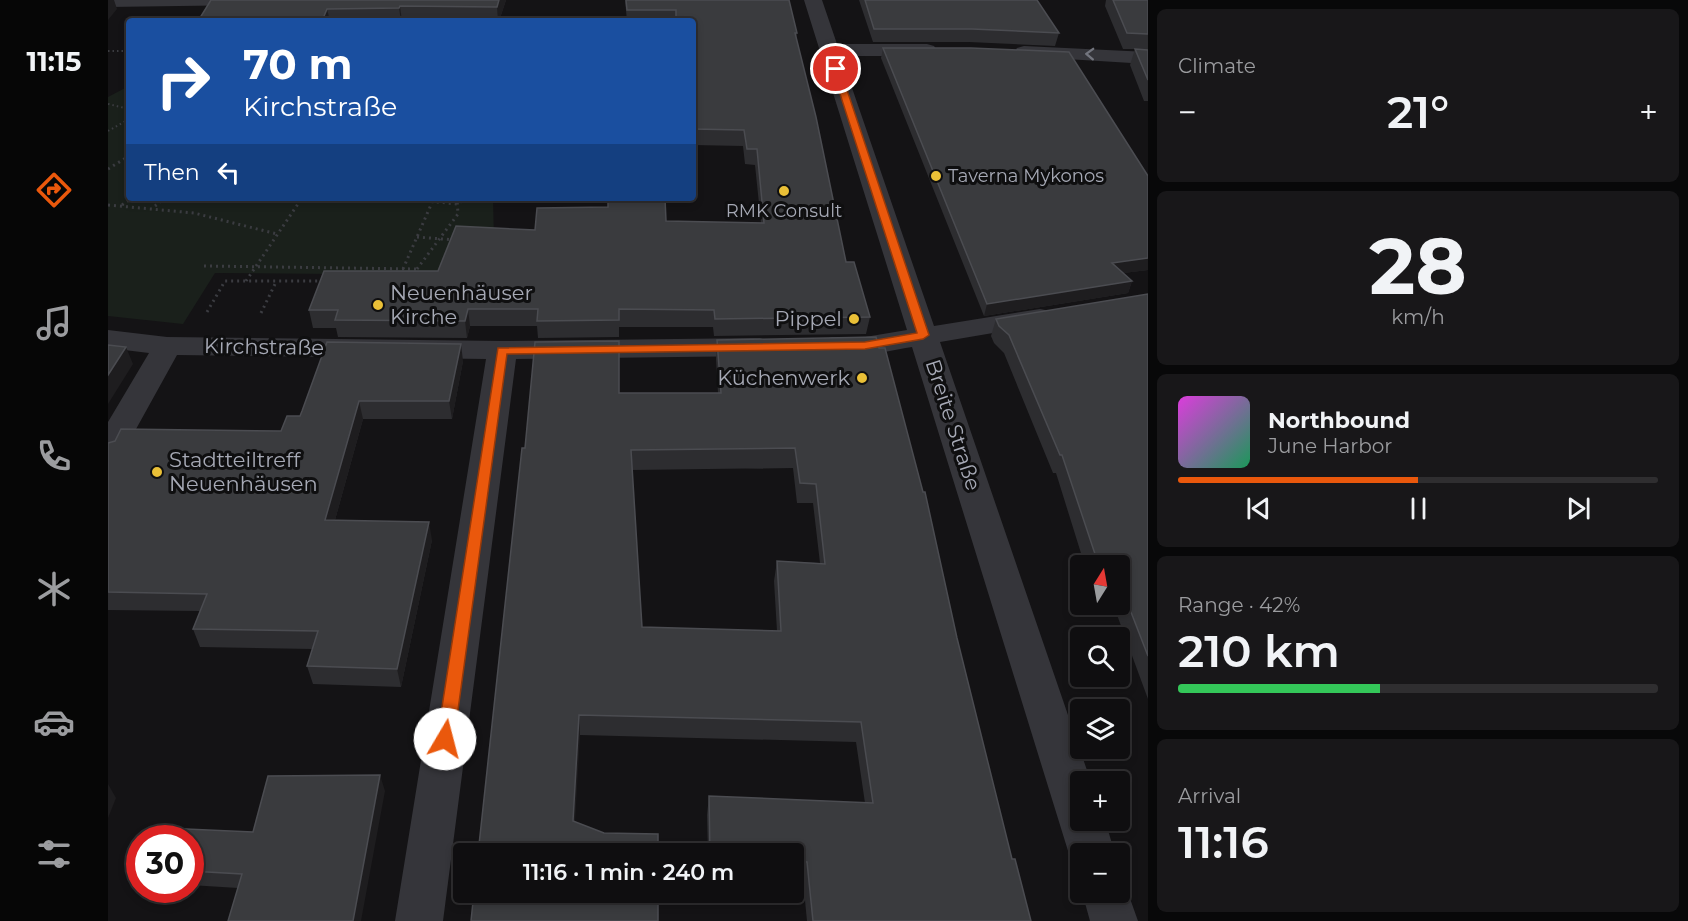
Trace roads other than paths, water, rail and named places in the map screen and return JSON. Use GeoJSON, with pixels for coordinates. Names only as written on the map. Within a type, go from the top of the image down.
{"type":"FeatureCollection","features":[{"type":"Feature","properties":{"kind":"street"},"geometry":{"type":"LineString","coordinates":[[108,2],[251,0]]}},
{"type":"Feature","properties":{"kind":"street","name":"Breite Straße"},"geometry":{"type":"LineString","coordinates":[[813,0],[1070,784]]}},
{"type":"Feature","properties":{"kind":"street"},"geometry":{"type":"LineString","coordinates":[[830,50],[945,50]]}},
{"type":"Feature","properties":{"kind":"street"},"geometry":{"type":"LineString","coordinates":[[1002,51],[1148,58]]}},
{"type":"Feature","properties":{"kind":"street","name":"Kirchstraße"},"geometry":{"type":"LineString","coordinates":[[108,339],[167,346],[502,350],[865,346],[1065,313]]}},
{"type":"Feature","properties":{"kind":"street"},"geometry":{"type":"LineString","coordinates":[[108,450],[167,346]]}},
{"type":"Feature","properties":{"kind":"street"},"geometry":{"type":"LineString","coordinates":[[419,921],[502,350]]}},
{"type":"Feature","properties":{"kind":"street"},"geometry":{"type":"LineString","coordinates":[[1108,903],[1114,921]]}},
{"type":"Feature","properties":{"kind":"place","name":"Taverna Mykonos"},"geometry":{"type":"Point","coordinates":[936,176]}},
{"type":"Feature","properties":{"kind":"place","name":"RMK Consult"},"geometry":{"type":"Point","coordinates":[784,191]}},
{"type":"Feature","properties":{"kind":"place","name":"Neuenhäuser Kirche"},"geometry":{"type":"Point","coordinates":[378,305]}},
{"type":"Feature","properties":{"kind":"place","name":"Pippel"},"geometry":{"type":"Point","coordinates":[854,319]}},
{"type":"Feature","properties":{"kind":"place","name":"Küchenwerk"},"geometry":{"type":"Point","coordinates":[862,378]}},
{"type":"Feature","properties":{"kind":"place","name":"Stadtteiltreff Neuenhäusen"},"geometry":{"type":"Point","coordinates":[157,472]}}]}
